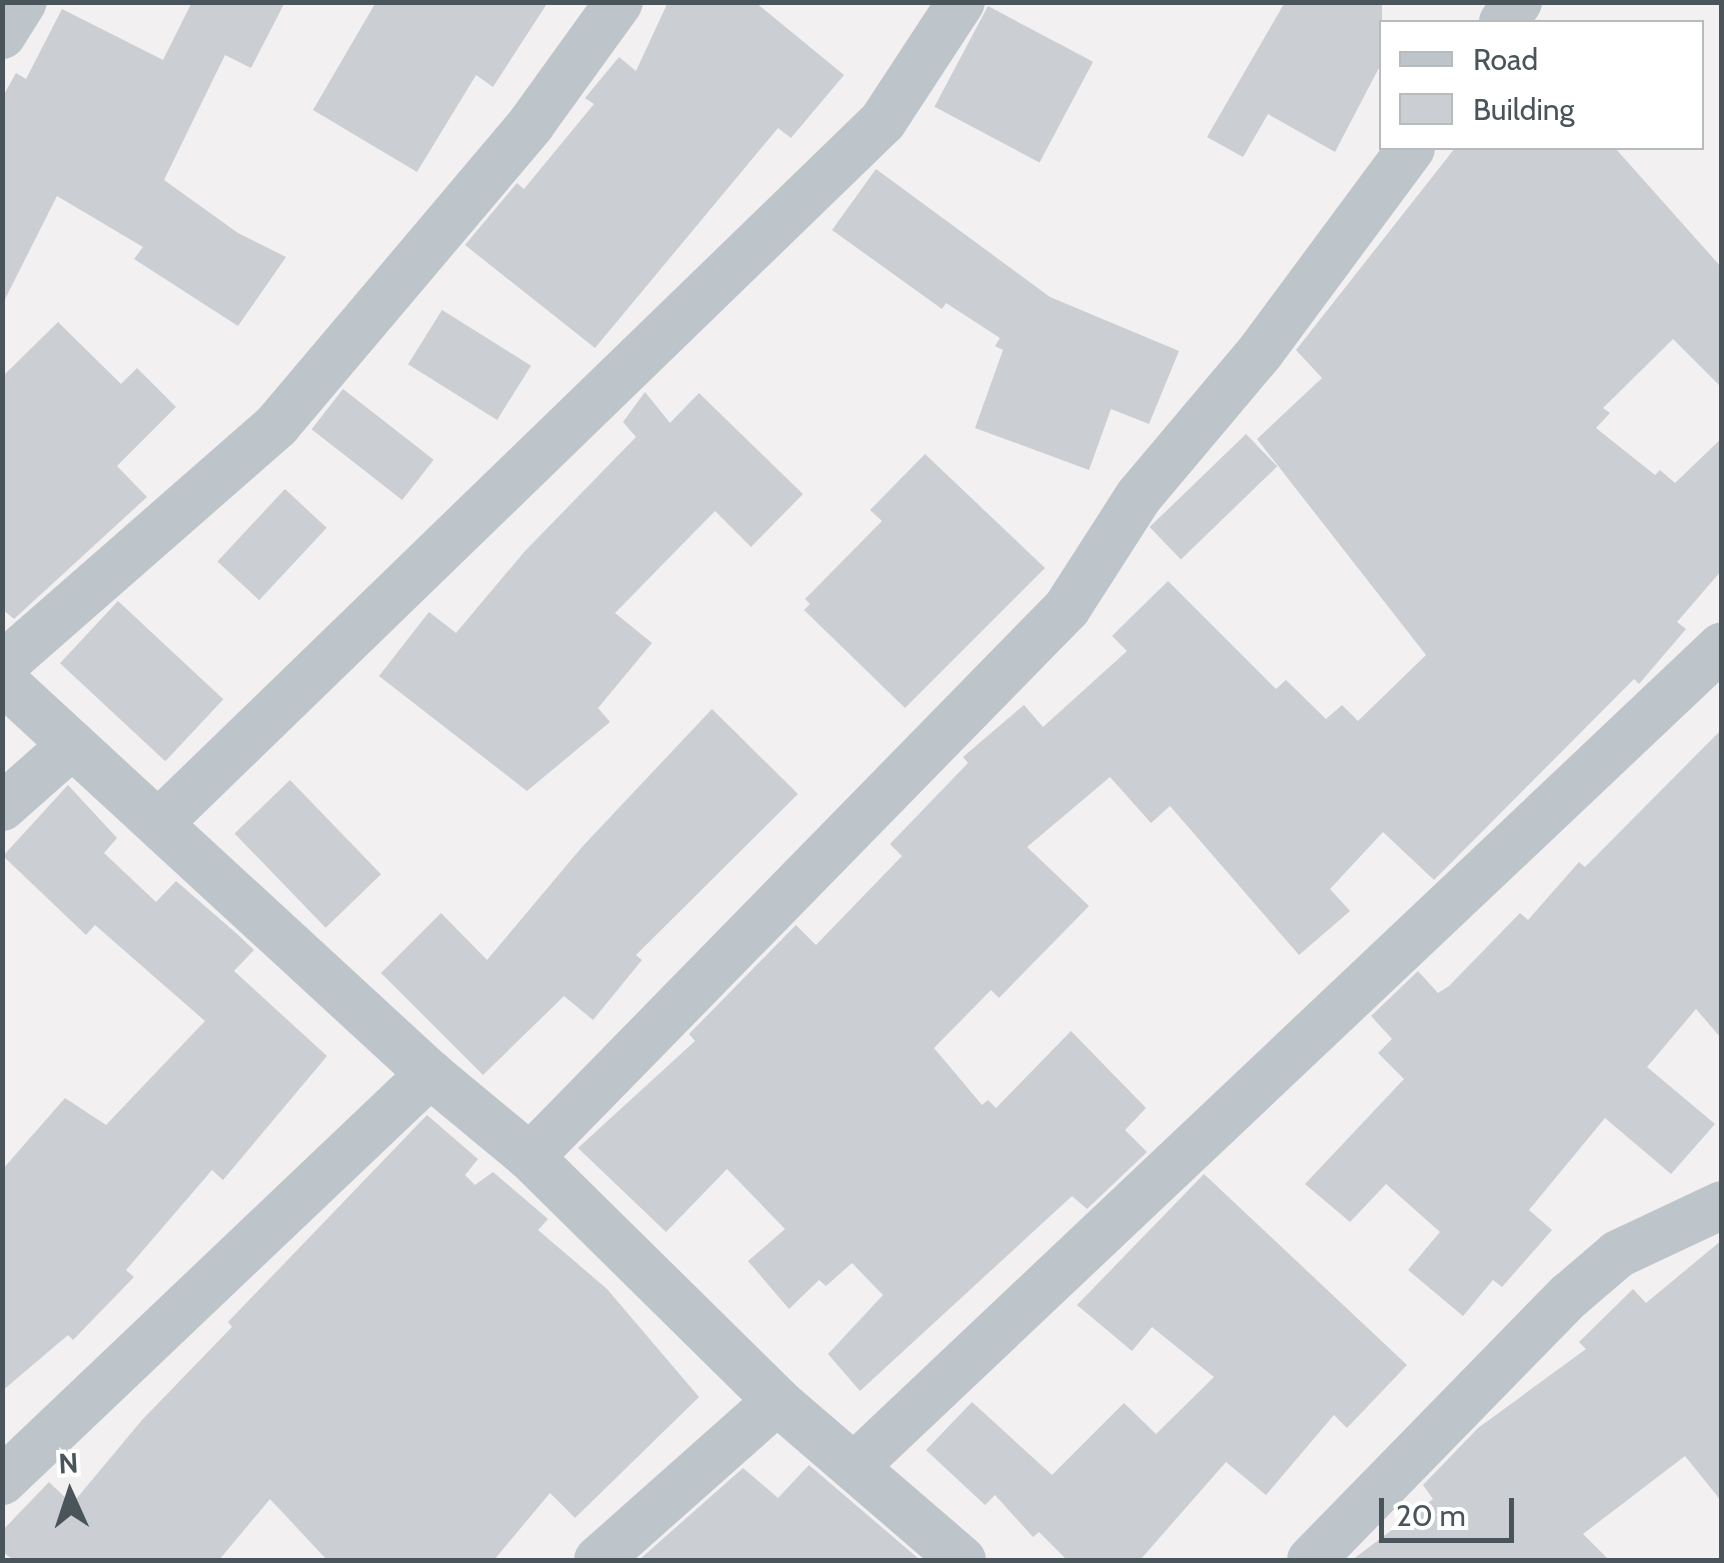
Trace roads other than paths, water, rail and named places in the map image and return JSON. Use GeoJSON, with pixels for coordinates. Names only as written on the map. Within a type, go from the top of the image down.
{"type":"FeatureCollection","features":[{"type":"Feature","properties":{"kind":"street"},"geometry":{"type":"LineString","coordinates":[[2,35],[23,2]]}},
{"type":"Feature","properties":{"kind":"street"},"geometry":{"type":"LineString","coordinates":[[2,666],[277,425],[530,124],[619,2]]}},
{"type":"Feature","properties":{"kind":"street"},"geometry":{"type":"LineString","coordinates":[[161,821],[883,121],[961,2]]}},
{"type":"Feature","properties":{"kind":"street"},"geometry":{"type":"LineString","coordinates":[[530,1158],[1066,608],[1139,496],[1261,351],[1410,150]]}},
{"type":"Feature","properties":{"kind":"street"},"geometry":{"type":"LineString","coordinates":[[855,1466],[1722,646]]}},
{"type":"Feature","properties":{"kind":"street"},"geometry":{"type":"LineString","coordinates":[[2,680],[161,821],[430,1074],[530,1158],[777,1401],[962,1560]]}},
{"type":"Feature","properties":{"kind":"street"},"geometry":{"type":"LineString","coordinates":[[2,807],[72,746]]}},
{"type":"Feature","properties":{"kind":"street"},"geometry":{"type":"LineString","coordinates":[[2,1481],[430,1074]]}},
{"type":"Feature","properties":{"kind":"street"},"geometry":{"type":"LineString","coordinates":[[1311,1560],[1618,1254],[1722,1205]]}},
{"type":"Feature","properties":{"kind":"street"},"geometry":{"type":"LineString","coordinates":[[598,1560],[777,1401]]}}]}
